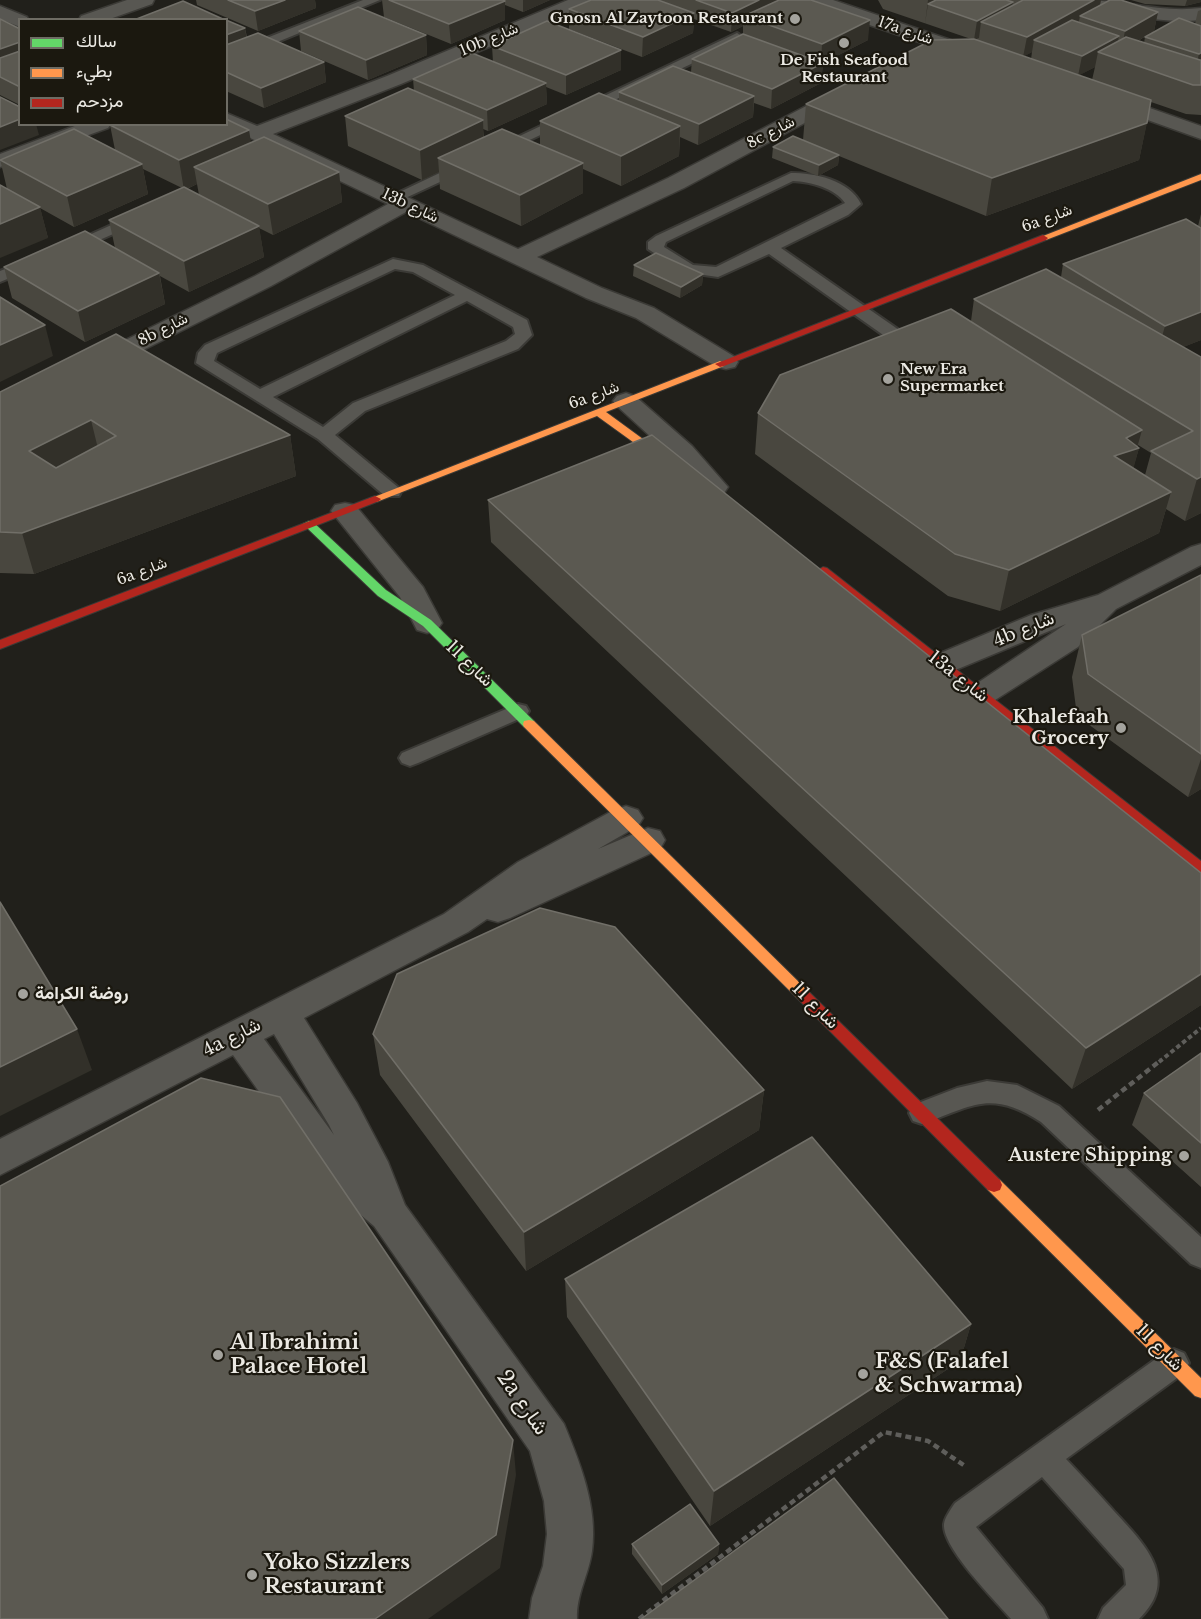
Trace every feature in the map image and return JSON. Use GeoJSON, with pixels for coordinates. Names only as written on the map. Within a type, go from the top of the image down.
{"type":"FeatureCollection","features":[{"type":"Feature","properties":{"kind":"street"},"geometry":{"type":"LineString","coordinates":[[94,18],[145,0]]}},
{"type":"Feature","properties":{"kind":"street"},"geometry":{"type":"LineString","coordinates":[[117,18],[163,0]]}},
{"type":"Feature","properties":{"kind":"street","name":"10b شارع"},"geometry":{"type":"LineString","coordinates":[[267,145],[394,80],[584,0]]}},
{"type":"Feature","properties":{"kind":"street"},"geometry":{"type":"LineString","coordinates":[[1093,0],[1148,15],[1169,17],[1201,14]]}},
{"type":"Feature","properties":{"kind":"street","name":"17a شارع"},"geometry":{"type":"LineString","coordinates":[[813,1],[992,60]]}},
{"type":"Feature","properties":{"kind":"street"},"geometry":{"type":"LineString","coordinates":[[0,12],[18,20]]}},
{"type":"Feature","properties":{"kind":"street"},"geometry":{"type":"LineString","coordinates":[[930,39],[914,57],[950,46]]}},
{"type":"Feature","properties":{"kind":"street","name":"8c شارع"},"geometry":{"type":"LineString","coordinates":[[528,262],[639,209],[676,183],[867,82]]}},
{"type":"Feature","properties":{"kind":"street"},"geometry":{"type":"LineString","coordinates":[[1201,133],[1092,94],[1201,146]]}},
{"type":"Feature","properties":{"kind":"street","name":"13b شارع"},"geometry":{"type":"LineString","coordinates":[[228,120],[267,145],[294,151],[594,293],[645,313],[726,362]]}},
{"type":"Feature","properties":{"kind":"street"},"geometry":{"type":"LineString","coordinates":[[58,138],[79,126]]}},
{"type":"Feature","properties":{"kind":"street"},"geometry":{"type":"LineString","coordinates":[[0,161],[95,126]]}},
{"type":"Feature","properties":{"kind":"street","name":"6a شارع"},"geometry":{"type":"LineString","coordinates":[[0,645],[1201,177]]}},
{"type":"Feature","properties":{"kind":"street","name":"8b شارع"},"geometry":{"type":"LineString","coordinates":[[74,375],[262,281],[303,267],[407,204]]}},
{"type":"Feature","properties":{"kind":"street","name":"13b شارع"},"geometry":{"type":"LineString","coordinates":[[594,293],[698,373]]}},
{"type":"Feature","properties":{"kind":"street"},"geometry":{"type":"LineString","coordinates":[[626,401],[694,463],[718,491]]}},
{"type":"Feature","properties":{"kind":"street"},"geometry":{"type":"LineString","coordinates":[[599,412],[664,460],[718,491]]}},
{"type":"Feature","properties":{"kind":"street","name":"شارع 11"},"geometry":{"type":"LineString","coordinates":[[345,511],[413,594],[427,623]]}},
{"type":"Feature","properties":{"kind":"street","name":"شارع 11"},"geometry":{"type":"LineString","coordinates":[[309,524],[382,593],[427,623],[518,711],[1201,1390]]}},
{"type":"Feature","properties":{"kind":"street","name":"4b شارع"},"geometry":{"type":"LineString","coordinates":[[942,664],[1041,622],[1108,602],[1201,553]]}},
{"type":"Feature","properties":{"kind":"street","name":"13a شارع"},"geometry":{"type":"LineString","coordinates":[[814,565],[1201,869]]}},
{"type":"Feature","properties":{"kind":"street","name":"4b شارع"},"geometry":{"type":"LineString","coordinates":[[981,695],[1059,646],[1108,602]]}},
{"type":"Feature","properties":{"kind":"street","name":"4a شارع"},"geometry":{"type":"LineString","coordinates":[[0,1158],[464,919],[522,900],[637,829]]}},
{"type":"Feature","properties":{"kind":"street","name":"2a شارع"},"geometry":{"type":"LineString","coordinates":[[281,1014],[343,1114],[368,1162],[389,1215],[548,1439],[564,1479],[570,1517],[567,1563],[552,1609],[553,1619]]}},
{"type":"Feature","properties":{"kind":"street","name":"2a شارع"},"geometry":{"type":"LineString","coordinates":[[240,1035],[322,1151],[364,1196],[389,1215]]}},
{"type":"Feature","properties":{"kind":"lane"},"geometry":{"type":"LineString","coordinates":[[228,58],[374,0]]}},
{"type":"Feature","properties":{"kind":"lane"},"geometry":{"type":"LineString","coordinates":[[407,204],[751,31]]}},
{"type":"Feature","properties":{"kind":"lane"},"geometry":{"type":"LineString","coordinates":[[791,177],[818,180],[848,194],[852,199],[850,208],[771,248],[727,270],[708,273],[689,269],[659,252],[655,245],[660,239],[791,177]]}},
{"type":"Feature","properties":{"kind":"lane"},"geometry":{"type":"LineString","coordinates":[[0,277],[152,212]]}},
{"type":"Feature","properties":{"kind":"lane"},"geometry":{"type":"LineString","coordinates":[[771,248],[925,356]]}},
{"type":"Feature","properties":{"kind":"lane"},"geometry":{"type":"LineString","coordinates":[[324,435],[359,408],[512,345],[524,335],[520,324],[417,268],[393,264],[206,353],[205,363],[324,435],[392,492]]}},
{"type":"Feature","properties":{"kind":"lane"},"geometry":{"type":"LineString","coordinates":[[260,396],[465,296]]}},
{"type":"Feature","properties":{"kind":"lane"},"geometry":{"type":"LineString","coordinates":[[410,758],[518,711]]}},
{"type":"Feature","properties":{"kind":"lane"},"geometry":{"type":"LineString","coordinates":[[922,1113],[963,1095],[985,1090],[1008,1093],[1030,1100],[1070,1132],[1201,1255]]}},
{"type":"Feature","properties":{"kind":"lane"},"geometry":{"type":"LineString","coordinates":[[1032,1619],[959,1530],[961,1519],[1174,1363]]}},
{"type":"Feature","properties":{"kind":"lane"},"geometry":{"type":"LineString","coordinates":[[1044,1457],[1137,1558],[1144,1572],[1144,1588],[1137,1599],[1114,1619]]}},
{"type":"Feature","properties":{"kind":"path"},"geometry":{"type":"LineString","coordinates":[[1070,1132],[1201,1028]]}},
{"type":"Feature","properties":{"kind":"path"},"geometry":{"type":"LineString","coordinates":[[639,1619],[884,1432],[916,1436],[944,1447],[995,1493]]}},
{"type":"Feature","properties":{"kind":"building"},"geometry":{"type":"Polygon","coordinates":[[[228,0],[285,0],[255,11],[228,0]]]}},
{"type":"Feature","properties":{"kind":"building"},"geometry":{"type":"Polygon","coordinates":[[[389,0],[503,0],[505,1],[449,24],[389,0]]]}},
{"type":"Feature","properties":{"kind":"building"},"geometry":{"type":"Polygon","coordinates":[[[591,0],[658,0],[694,13],[643,37],[569,9],[591,0]]]}},
{"type":"Feature","properties":{"kind":"building"},"geometry":{"type":"Polygon","coordinates":[[[696,0],[759,0],[732,13],[696,0]]]}},
{"type":"Feature","properties":{"kind":"building"},"geometry":{"type":"Polygon","coordinates":[[[779,0],[811,0],[870,20],[822,44],[744,16],[779,0]]]}},
{"type":"Feature","properties":{"kind":"building"},"geometry":{"type":"Polygon","coordinates":[[[936,0],[1006,0],[1013,2],[977,21],[928,4],[936,0]]]}},
{"type":"Feature","properties":{"kind":"building"},"geometry":{"type":"Polygon","coordinates":[[[1023,0],[1094,0],[1027,37],[981,22],[1023,0]]]}},
{"type":"Feature","properties":{"kind":"building"},"geometry":{"type":"Polygon","coordinates":[[[1110,0],[1121,0],[1158,12],[1125,31],[1080,16],[1110,0]]]}},
{"type":"Feature","properties":{"kind":"building"},"geometry":{"type":"Polygon","coordinates":[[[183,1],[221,18],[139,18],[183,1]]]}},
{"type":"Feature","properties":{"kind":"building"},"geometry":{"type":"Polygon","coordinates":[[[358,7],[426,35],[366,60],[299,31],[358,7]]]}},
{"type":"Feature","properties":{"kind":"building"},"geometry":{"type":"Polygon","coordinates":[[[1179,18],[1201,26],[1201,53],[1145,37],[1179,18]]]}},
{"type":"Feature","properties":{"kind":"building"},"geometry":{"type":"Polygon","coordinates":[[[0,19],[18,28],[18,43],[0,49],[0,19]]]}},
{"type":"Feature","properties":{"kind":"building"},"geometry":{"type":"Polygon","coordinates":[[[1072,20],[1119,36],[1082,56],[1034,40],[1072,20]]]}},
{"type":"Feature","properties":{"kind":"building"},"geometry":{"type":"Polygon","coordinates":[[[228,21],[245,28],[228,34],[228,21]]]}},
{"type":"Feature","properties":{"kind":"building"},"geometry":{"type":"Polygon","coordinates":[[[547,21],[621,50],[566,75],[492,46],[547,21]]]}},
{"type":"Feature","properties":{"kind":"building"},"geometry":{"type":"Polygon","coordinates":[[[258,33],[324,62],[261,88],[228,73],[228,44],[258,33]]]}},
{"type":"Feature","properties":{"kind":"building"},"geometry":{"type":"Polygon","coordinates":[[[743,34],[823,63],[772,89],[692,59],[743,34]]]}},
{"type":"Feature","properties":{"kind":"building"},"geometry":{"type":"Polygon","coordinates":[[[1126,37],[1201,60],[1201,85],[1193,85],[1098,52],[1126,37]]]}},
{"type":"Feature","properties":{"kind":"building"},"geometry":{"type":"Polygon","coordinates":[[[974,39],[1151,100],[1147,123],[992,178],[806,104],[932,40],[974,39]]]}},
{"type":"Feature","properties":{"kind":"building"},"geometry":{"type":"Polygon","coordinates":[[[18,52],[18,86],[0,77],[0,58],[18,52]]]}},
{"type":"Feature","properties":{"kind":"building"},"geometry":{"type":"Polygon","coordinates":[[[472,53],[546,83],[487,110],[413,79],[472,53]]]}},
{"type":"Feature","properties":{"kind":"building"},"geometry":{"type":"Polygon","coordinates":[[[673,66],[754,96],[699,124],[619,92],[673,66]]]}},
{"type":"Feature","properties":{"kind":"building"},"geometry":{"type":"Polygon","coordinates":[[[408,88],[483,120],[420,150],[345,116],[408,88]]]}},
{"type":"Feature","properties":{"kind":"building"},"geometry":{"type":"Polygon","coordinates":[[[599,93],[680,126],[621,156],[540,121],[599,93]]]}},
{"type":"Feature","properties":{"kind":"building"},"geometry":{"type":"Polygon","coordinates":[[[0,97],[18,106],[18,120],[0,127],[0,97]]]}},
{"type":"Feature","properties":{"kind":"building"},"geometry":{"type":"Polygon","coordinates":[[[228,120],[249,130],[179,160],[112,126],[228,126],[228,120]]]}},
{"type":"Feature","properties":{"kind":"building"},"geometry":{"type":"Polygon","coordinates":[[[74,129],[142,164],[67,196],[0,160],[74,129]]]}},
{"type":"Feature","properties":{"kind":"building"},"geometry":{"type":"Polygon","coordinates":[[[502,129],[583,163],[520,195],[438,158],[502,129]]]}},
{"type":"Feature","properties":{"kind":"building"},"geometry":{"type":"Polygon","coordinates":[[[793,136],[839,155],[819,165],[773,147],[793,136]]]}},
{"type":"Feature","properties":{"kind":"building"},"geometry":{"type":"Polygon","coordinates":[[[264,137],[339,172],[268,204],[194,167],[264,137]]]}},
{"type":"Feature","properties":{"kind":"building"},"geometry":{"type":"Polygon","coordinates":[[[0,185],[40,207],[0,224],[0,185]]]}},
{"type":"Feature","properties":{"kind":"building"},"geometry":{"type":"Polygon","coordinates":[[[184,187],[259,226],[184,261],[109,220],[184,187]]]}},
{"type":"Feature","properties":{"kind":"building"},"geometry":{"type":"Polygon","coordinates":[[[1186,219],[1201,228],[1201,312],[1165,326],[1063,264],[1186,219]]]}},
{"type":"Feature","properties":{"kind":"building"},"geometry":{"type":"Polygon","coordinates":[[[85,231],[159,273],[78,311],[4,267],[85,231]]]}},
{"type":"Feature","properties":{"kind":"building"},"geometry":{"type":"Polygon","coordinates":[[[656,253],[703,274],[681,287],[634,265],[656,253]]]}},
{"type":"Feature","properties":{"kind":"building"},"geometry":{"type":"Polygon","coordinates":[[[1046,269],[1201,357],[1201,477],[1197,479],[1151,451],[1193,431],[974,299],[1046,269]]]}},
{"type":"Feature","properties":{"kind":"building"},"geometry":{"type":"Polygon","coordinates":[[[0,297],[45,325],[0,345],[0,297]]]}},
{"type":"Feature","properties":{"kind":"building"},"geometry":{"type":"Polygon","coordinates":[[[951,309],[1142,430],[1126,438],[1139,448],[1114,456],[1171,492],[1009,570],[955,554],[758,413],[780,375],[951,309]]]}},
{"type":"Feature","properties":{"kind":"building"},"geometry":{"type":"Polygon","coordinates":[[[116,334],[290,435],[22,533],[0,532],[0,392],[116,334]],[[91,420],[29,451],[56,468],[116,436],[91,420]]]}},
{"type":"Feature","properties":{"kind":"building"},"geometry":{"type":"Polygon","coordinates":[[[652,435],[1201,873],[1201,974],[1086,1048],[488,500],[652,435]]]}},
{"type":"Feature","properties":{"kind":"building"},"geometry":{"type":"Polygon","coordinates":[[[1201,575],[1201,754],[1088,674],[1082,635],[1201,575]]]}},
{"type":"Feature","properties":{"kind":"building"},"geometry":{"type":"Polygon","coordinates":[[[0,902],[77,1029],[0,1067],[0,902]]]}},
{"type":"Feature","properties":{"kind":"building"},"geometry":{"type":"Polygon","coordinates":[[[540,908],[615,927],[764,1090],[524,1232],[373,1034],[397,974],[540,908]]]}},
{"type":"Feature","properties":{"kind":"building"},"geometry":{"type":"Polygon","coordinates":[[[1201,1053],[1201,1143],[1144,1093],[1201,1053]]]}},
{"type":"Feature","properties":{"kind":"building","name":"Al Ibrahimi Palace Hotel"},"geometry":{"type":"Polygon","coordinates":[[[201,1078],[280,1097],[513,1440],[496,1535],[375,1619],[0,1619],[0,1186],[201,1078]]]}},
{"type":"Feature","properties":{"kind":"building"},"geometry":{"type":"Polygon","coordinates":[[[812,1137],[971,1324],[714,1491],[565,1279],[812,1137]]]}},
{"type":"Feature","properties":{"kind":"building"},"geometry":{"type":"Polygon","coordinates":[[[834,1478],[948,1619],[641,1619],[834,1478]]]}},
{"type":"Feature","properties":{"kind":"building"},"geometry":{"type":"Polygon","coordinates":[[[690,1504],[719,1544],[662,1585],[632,1544],[690,1504]]]}},
{"type":"Feature","properties":{"kind":"traffic: fast"},"geometry":{"type":"LineString","coordinates":[[309,524],[382,593],[427,623],[529,724]]}},
{"type":"Feature","properties":{"kind":"traffic: slow"},"geometry":{"type":"LineString","coordinates":[[1043,238],[1201,177]]}},
{"type":"Feature","properties":{"kind":"traffic: slow"},"geometry":{"type":"LineString","coordinates":[[375,499],[720,364]]}},
{"type":"Feature","properties":{"kind":"traffic: slow"},"geometry":{"type":"LineString","coordinates":[[599,412],[673,466]]}},
{"type":"Feature","properties":{"kind":"traffic: slow"},"geometry":{"type":"LineString","coordinates":[[529,724],[804,996]]}},
{"type":"Feature","properties":{"kind":"traffic: slow"},"geometry":{"type":"LineString","coordinates":[[994,1185],[1201,1390]]}},
{"type":"Feature","properties":{"kind":"traffic: jam"},"geometry":{"type":"LineString","coordinates":[[720,364],[1043,238]]}},
{"type":"Feature","properties":{"kind":"traffic: jam"},"geometry":{"type":"LineString","coordinates":[[0,645],[375,499]]}},
{"type":"Feature","properties":{"kind":"traffic: jam"},"geometry":{"type":"LineString","coordinates":[[823,571],[1201,869]]}},
{"type":"Feature","properties":{"kind":"traffic: jam"},"geometry":{"type":"LineString","coordinates":[[804,996],[994,1185]]}},
{"type":"Feature","properties":{"kind":"place","name":"Gnosn Al Zaytoon Restaurant"},"geometry":{"type":"Point","coordinates":[795,19]}},
{"type":"Feature","properties":{"kind":"place","name":"De Fish Seafood Restaurant"},"geometry":{"type":"Point","coordinates":[844,43]}},
{"type":"Feature","properties":{"kind":"place","name":"New Era Supermarket"},"geometry":{"type":"Point","coordinates":[888,379]}},
{"type":"Feature","properties":{"kind":"place","name":"Khalefaah Grocery"},"geometry":{"type":"Point","coordinates":[1121,728]}},
{"type":"Feature","properties":{"kind":"place","name":"روضة الكرامة"},"geometry":{"type":"Point","coordinates":[23,994]}},
{"type":"Feature","properties":{"kind":"place","name":"Austere Shipping"},"geometry":{"type":"Point","coordinates":[1184,1156]}},
{"type":"Feature","properties":{"kind":"place","name":"Al Ibrahimi Palace Hotel"},"geometry":{"type":"Point","coordinates":[218,1355]}},
{"type":"Feature","properties":{"kind":"place","name":"F&S (Falafel & Schwarma)"},"geometry":{"type":"Point","coordinates":[863,1374]}},
{"type":"Feature","properties":{"kind":"place","name":"Yoko Sizzlers Restaurant"},"geometry":{"type":"Point","coordinates":[252,1575]}}]}
